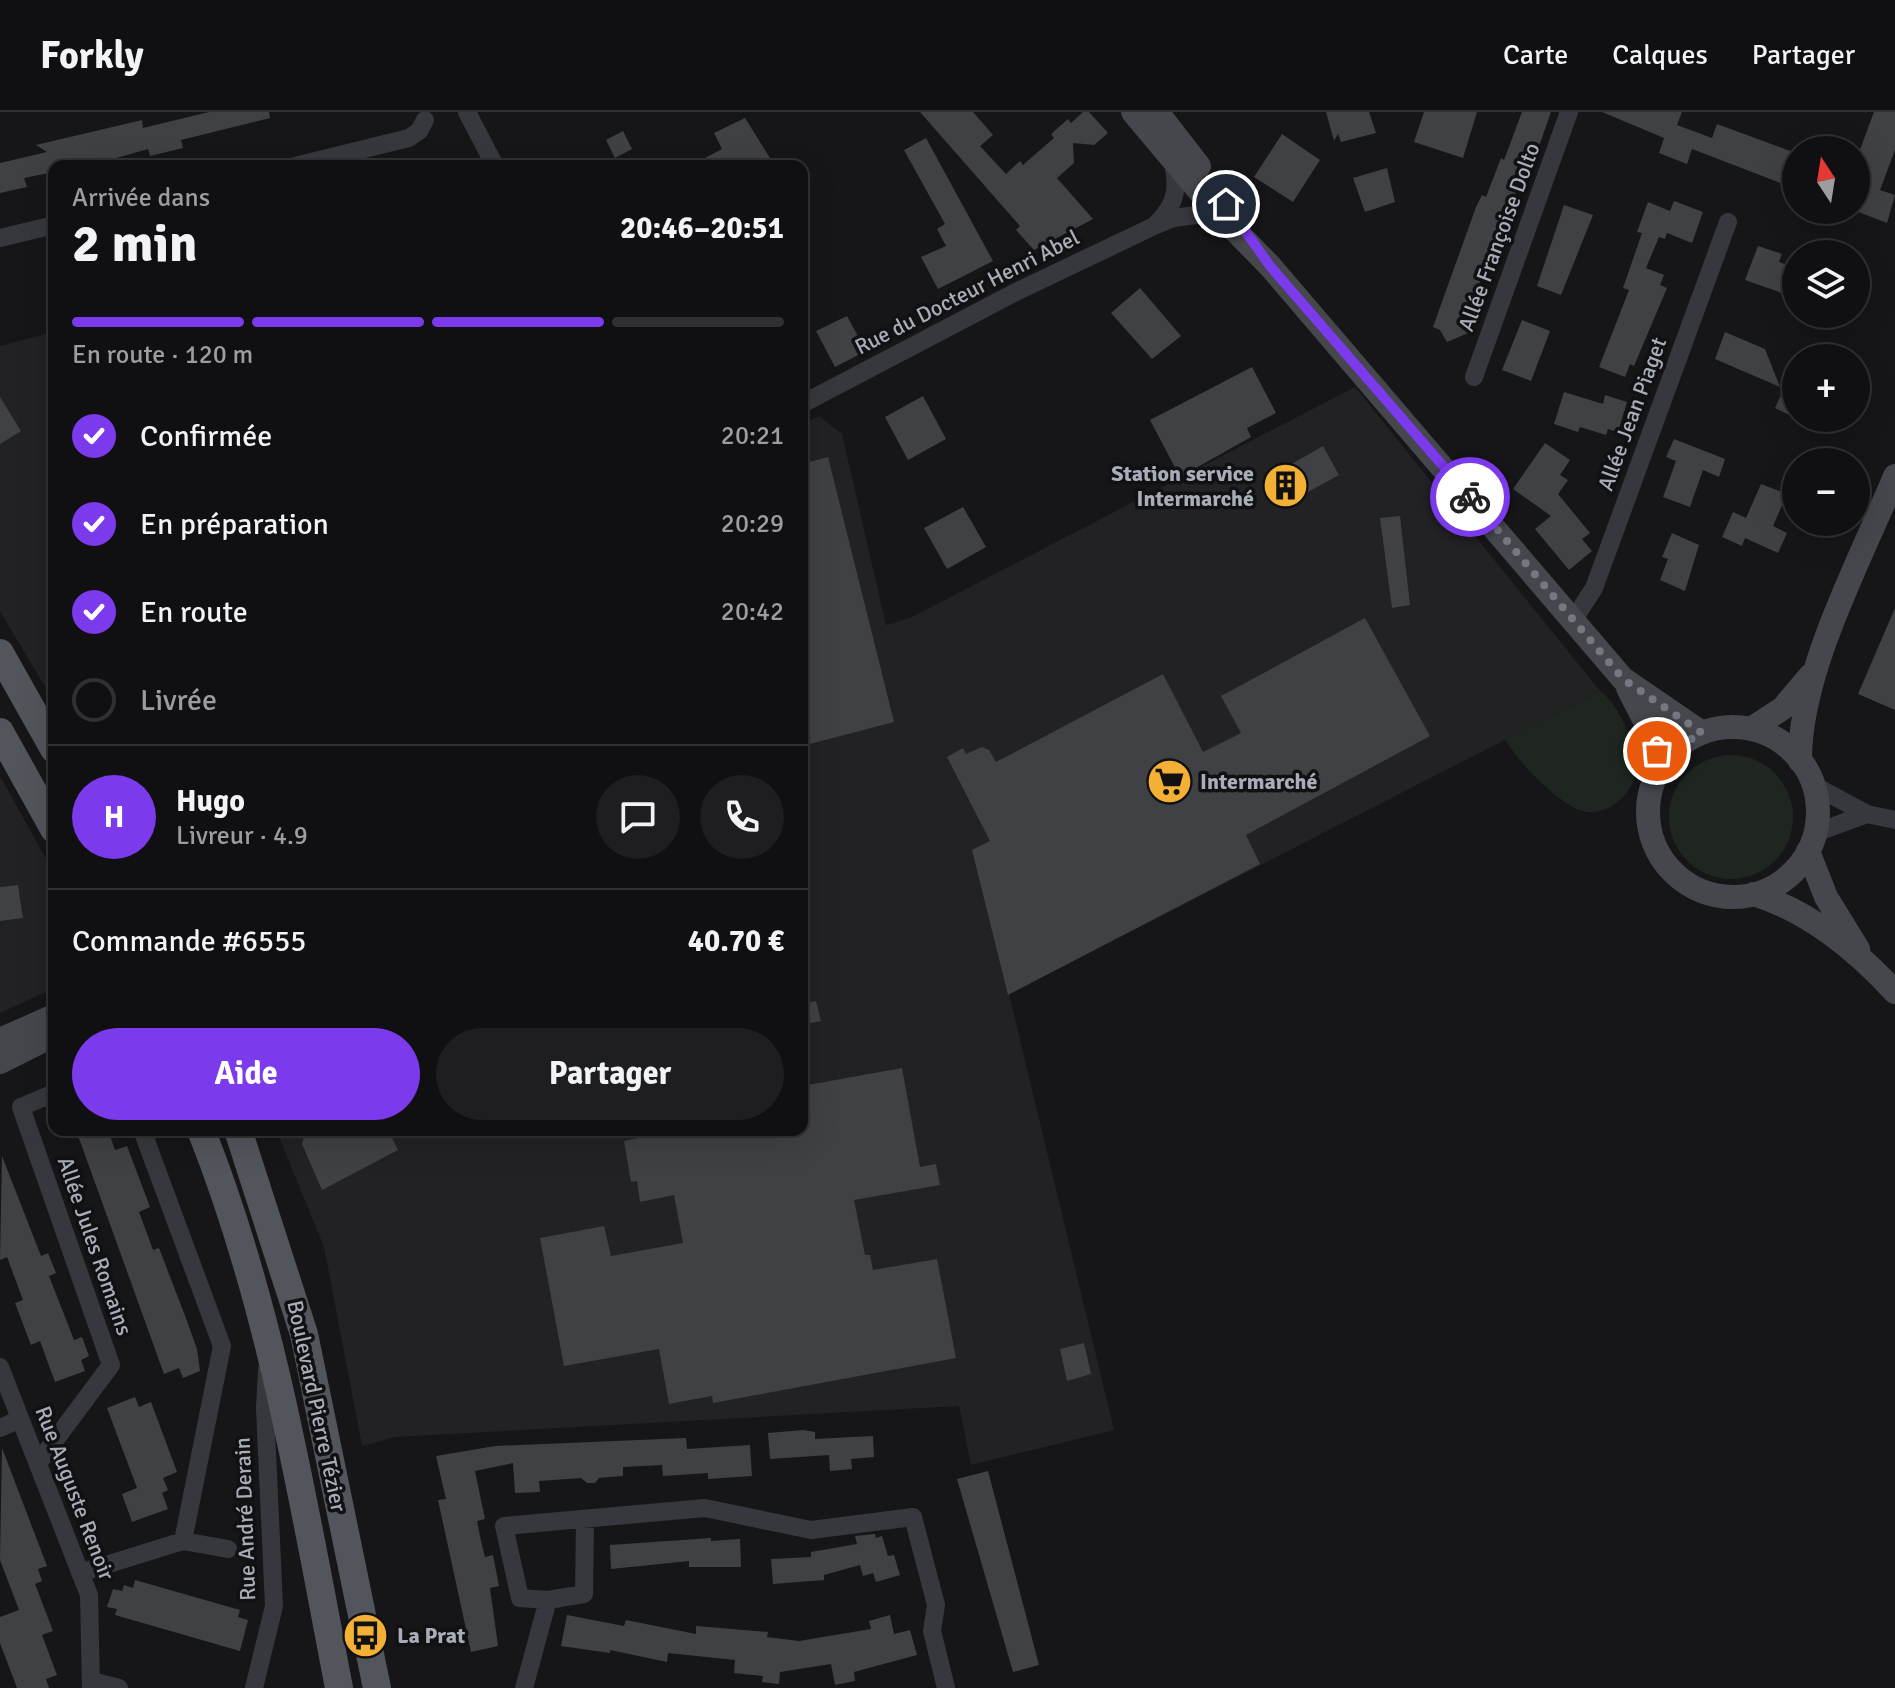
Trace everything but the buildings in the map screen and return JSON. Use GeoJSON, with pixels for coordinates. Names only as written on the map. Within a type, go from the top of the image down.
{"type":"FeatureCollection","features":[{"type":"Feature","properties":{"kind":"main road"},"geometry":{"type":"LineString","coordinates":[[1133,112],[1217,212],[1270,266],[1623,679],[1650,731],[1661,766]]}},
{"type":"Feature","properties":{"kind":"main road"},"geometry":{"type":"LineString","coordinates":[[1157,112],[1270,266]]}},
{"type":"Feature","properties":{"kind":"main road"},"geometry":{"type":"LineString","coordinates":[[1800,761],[1800,735],[1814,671],[1895,476]]}},
{"type":"Feature","properties":{"kind":"main road"},"geometry":{"type":"LineString","coordinates":[[0,653],[48,738]]}},
{"type":"Feature","properties":{"kind":"main road"},"geometry":{"type":"LineString","coordinates":[[1751,729],[1783,708],[1814,671]]}},
{"type":"Feature","properties":{"kind":"main road"},"geometry":{"type":"LineString","coordinates":[[1623,679],[1702,733]]}},
{"type":"Feature","properties":{"kind":"main road"},"geometry":{"type":"LineString","coordinates":[[1865,960],[1826,897],[1812,842],[1818,809],[1813,785],[1800,761],[1786,746],[1751,729],[1726,727],[1702,733],[1679,746],[1661,766],[1652,784],[1648,814],[1653,843],[1663,861],[1690,886],[1711,895],[1754,894],[1803,914],[1865,960],[1895,992]]}},
{"type":"Feature","properties":{"kind":"main road"},"geometry":{"type":"LineString","coordinates":[[0,732],[48,818]]}},
{"type":"Feature","properties":{"kind":"main road"},"geometry":{"type":"LineString","coordinates":[[1754,894],[1785,878],[1812,842]]}},
{"type":"Feature","properties":{"kind":"main road"},"geometry":{"type":"LineString","coordinates":[[0,1040],[48,1019]]}},
{"type":"Feature","properties":{"kind":"main road"},"geometry":{"type":"LineString","coordinates":[[0,1062],[48,1038]]}},
{"type":"Feature","properties":{"kind":"main road","name":"Boulevard Pierre Tézier"},"geometry":{"type":"LineString","coordinates":[[203,1136],[239,1233],[269,1346],[339,1688]]}},
{"type":"Feature","properties":{"kind":"main road","name":"Boulevard Pierre Tézier"},"geometry":{"type":"LineString","coordinates":[[240,1136],[304,1334],[377,1688]]}},
{"type":"Feature","properties":{"kind":"street"},"geometry":{"type":"LineString","coordinates":[[467,112],[492,160]]}},
{"type":"Feature","properties":{"kind":"street","name":"Allée Françoise Dolto"},"geometry":{"type":"LineString","coordinates":[[1474,377],[1569,112]]}},
{"type":"Feature","properties":{"kind":"street"},"geometry":{"type":"LineString","coordinates":[[319,160],[409,138],[419,131],[425,120]]}},
{"type":"Feature","properties":{"kind":"street"},"geometry":{"type":"LineString","coordinates":[[1154,226],[1168,213],[1175,198],[1177,185],[1173,160]]}},
{"type":"Feature","properties":{"kind":"street","name":"Rue du Docteur Henri Abel"},"geometry":{"type":"LineString","coordinates":[[808,401],[1016,292],[1154,226],[1174,218],[1217,212]]}},
{"type":"Feature","properties":{"kind":"street","name":"Allée Jean Piaget"},"geometry":{"type":"LineString","coordinates":[[1574,619],[1594,588],[1728,222]]}},
{"type":"Feature","properties":{"kind":"street"},"geometry":{"type":"LineString","coordinates":[[0,238],[48,226]]}},
{"type":"Feature","properties":{"kind":"street"},"geometry":{"type":"LineString","coordinates":[[1813,785],[1885,814]]}},
{"type":"Feature","properties":{"kind":"street"},"geometry":{"type":"LineString","coordinates":[[1812,842],[1885,814]]}},
{"type":"Feature","properties":{"kind":"street","name":"Allée Jules Romains"},"geometry":{"type":"LineString","coordinates":[[38,1463],[111,1365],[21,1107],[48,1096]]}},
{"type":"Feature","properties":{"kind":"street"},"geometry":{"type":"LineString","coordinates":[[144,1136],[222,1346],[183,1541]]}},
{"type":"Feature","properties":{"kind":"street","name":"Rue André Derain"},"geometry":{"type":"LineString","coordinates":[[254,1688],[274,1606],[265,1408],[269,1346]]}},
{"type":"Feature","properties":{"kind":"street","name":"Rue Auguste Renoir"},"geometry":{"type":"LineString","coordinates":[[0,1367],[89,1595],[92,1684]]}},
{"type":"Feature","properties":{"kind":"street"},"geometry":{"type":"LineString","coordinates":[[0,1428],[20,1419]]}},
{"type":"Feature","properties":{"kind":"street"},"geometry":{"type":"LineString","coordinates":[[585,1519],[584,1594],[548,1600],[520,1598],[504,1526],[705,1508],[811,1530],[913,1517],[936,1605],[932,1631],[946,1688]]}},
{"type":"Feature","properties":{"kind":"street"},"geometry":{"type":"LineString","coordinates":[[80,1573],[183,1541],[228,1549]]}},
{"type":"Feature","properties":{"kind":"street"},"geometry":{"type":"LineString","coordinates":[[524,1688],[548,1600]]}},
{"type":"Feature","properties":{"kind":"street"},"geometry":{"type":"LineString","coordinates":[[92,1684],[119,1688]]}},
{"type":"Feature","properties":{"kind":"shaded area"},"geometry":{"type":"Polygon","coordinates":[[[48,334],[48,692],[0,611],[0,346],[48,334]]]}},
{"type":"Feature","properties":{"kind":"shaded area"},"geometry":{"type":"Polygon","coordinates":[[[1355,387],[1600,691],[1009,994],[1114,1430],[971,1465],[959,1406],[395,1437],[362,1446],[324,1247],[278,1136],[808,1136],[808,422],[819,416],[842,434],[886,625],[910,618],[1355,387]]]}},
{"type":"Feature","properties":{"kind":"shaded area"},"geometry":{"type":"Polygon","coordinates":[[[1600,691],[1615,707],[1633,743],[1638,756],[1637,770],[1629,789],[1615,804],[1597,812],[1587,812],[1553,793],[1519,759],[1505,739],[1600,691]]]}},
{"type":"Feature","properties":{"kind":"shaded area"},"geometry":{"type":"Polygon","coordinates":[[[1731,755],[1755,760],[1775,773],[1788,793],[1793,817],[1788,841],[1775,861],[1755,874],[1731,879],[1707,874],[1687,861],[1674,841],[1669,817],[1674,793],[1687,773],[1707,760],[1731,755]]]}},
{"type":"Feature","properties":{"kind":"shaded area"},"geometry":{"type":"Polygon","coordinates":[[[0,776],[48,862],[48,991],[0,1013],[0,776]]]}},
{"type":"Feature","properties":{"kind":"way so far"},"geometry":{"type":"LineString","coordinates":[[1470,497],[1623,679],[1646,698],[1702,733],[1679,746],[1661,766],[1657,751]]}},
{"type":"Feature","properties":{"kind":"place","name":"Station service Intermarché"},"geometry":{"type":"Point","coordinates":[1285,486]}},
{"type":"Feature","properties":{"kind":"place","name":"Intermarché"},"geometry":{"type":"Point","coordinates":[1169,781]}},
{"type":"Feature","properties":{"kind":"place","name":"La Prat"},"geometry":{"type":"Point","coordinates":[366,1635]}},
{"type":"Feature","properties":{"kind":"route"},"geometry":{"type":"LineString","coordinates":[[1226,204],[1270,266],[1470,497]]}}]}
